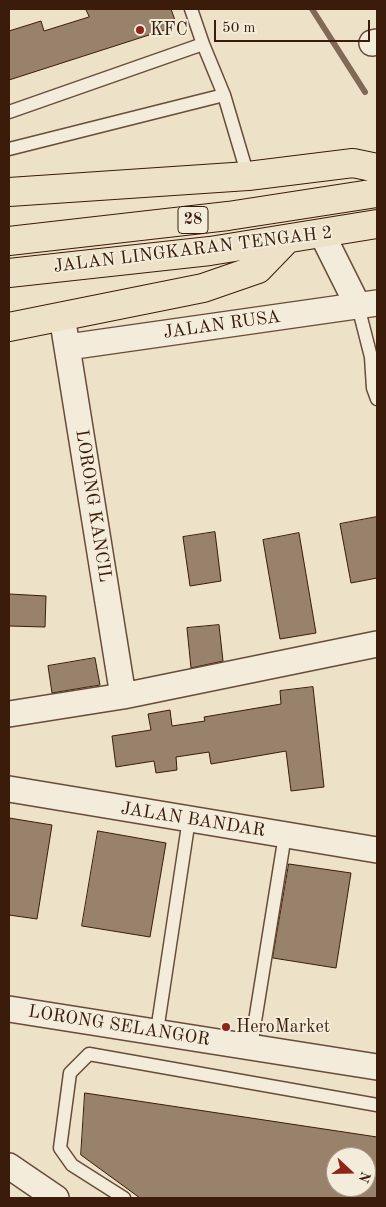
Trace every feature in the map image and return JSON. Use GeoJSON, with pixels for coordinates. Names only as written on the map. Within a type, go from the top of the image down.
{"type":"FeatureCollection","features":[{"type":"Feature","properties":{"kind":"highway"},"geometry":{"type":"LineString","coordinates":[[9,192],[248,176],[354,163],[377,168]]}},
{"type":"Feature","properties":{"kind":"highway","name":"JALAN LINGKARAN TENGAH 2"},"geometry":{"type":"LineString","coordinates":[[9,241],[228,216],[377,193]]}},
{"type":"Feature","properties":{"kind":"highway","name":"JALAN LINGKARAN TENGAH 2"},"geometry":{"type":"LineString","coordinates":[[9,273],[201,252],[286,240],[377,224]]}},
{"type":"Feature","properties":{"kind":"highway"},"geometry":{"type":"LineString","coordinates":[[9,327],[203,288],[258,269],[286,240]]}},
{"type":"Feature","properties":{"kind":"street"},"geometry":{"type":"LineString","coordinates":[[322,234],[368,305]]}},
{"type":"Feature","properties":{"kind":"street","name":"JALAN RUSA"},"geometry":{"type":"LineString","coordinates":[[68,347],[368,305]]}},
{"type":"Feature","properties":{"kind":"street","name":"LORONG KANCIL"},"geometry":{"type":"LineString","coordinates":[[62,316],[123,696]]}},
{"type":"Feature","properties":{"kind":"street"},"geometry":{"type":"LineString","coordinates":[[9,714],[123,696],[377,644]]}},
{"type":"Feature","properties":{"kind":"street","name":"JALAN BANDAR"},"geometry":{"type":"LineString","coordinates":[[9,789],[377,850]]}},
{"type":"Feature","properties":{"kind":"street","name":"LORONG SELANGOR"},"geometry":{"type":"LineString","coordinates":[[9,1009],[377,1067]]}},
{"type":"Feature","properties":{"kind":"street"},"geometry":{"type":"LineString","coordinates":[[9,1166],[56,1198]]}},
{"type":"Feature","properties":{"kind":"lane"},"geometry":{"type":"LineString","coordinates":[[191,9],[224,95],[248,176]]}},
{"type":"Feature","properties":{"kind":"lane"},"geometry":{"type":"LineString","coordinates":[[9,112],[204,44]]}},
{"type":"Feature","properties":{"kind":"lane"},"geometry":{"type":"LineString","coordinates":[[9,149],[224,95]]}},
{"type":"Feature","properties":{"kind":"lane"},"geometry":{"type":"LineString","coordinates":[[368,305],[374,356],[373,388],[377,399]]}},
{"type":"Feature","properties":{"kind":"lane"},"geometry":{"type":"LineString","coordinates":[[157,1031],[189,820]]}},
{"type":"Feature","properties":{"kind":"lane"},"geometry":{"type":"LineString","coordinates":[[251,1046],[286,835]]}},
{"type":"Feature","properties":{"kind":"lane"},"geometry":{"type":"LineString","coordinates":[[124,1198],[72,1165],[60,1148],[70,1073],[89,1054],[377,1104]]}},
{"type":"Feature","properties":{"kind":"building"},"geometry":{"type":"Polygon","coordinates":[[[86,9],[171,9],[177,26],[9,80],[9,31],[41,21],[44,31],[89,17],[86,9]]]}},
{"type":"Feature","properties":{"kind":"building"},"geometry":{"type":"Polygon","coordinates":[[[377,517],[377,578],[351,583],[340,524],[377,517]]]}},
{"type":"Feature","properties":{"kind":"building"},"geometry":{"type":"Polygon","coordinates":[[[215,532],[221,581],[190,586],[183,537],[215,532]]]}},
{"type":"Feature","properties":{"kind":"building"},"geometry":{"type":"Polygon","coordinates":[[[299,533],[316,633],[280,639],[263,540],[299,533]]]}},
{"type":"Feature","properties":{"kind":"building"},"geometry":{"type":"Polygon","coordinates":[[[9,594],[46,596],[45,627],[9,626],[9,594]]]}},
{"type":"Feature","properties":{"kind":"building"},"geometry":{"type":"Polygon","coordinates":[[[219,625],[223,661],[191,668],[187,628],[219,625]]]}},
{"type":"Feature","properties":{"kind":"building"},"geometry":{"type":"Polygon","coordinates":[[[95,658],[100,685],[52,693],[48,666],[95,658]]]}},
{"type":"Feature","properties":{"kind":"building"},"geometry":{"type":"Polygon","coordinates":[[[313,687],[324,787],[291,791],[286,751],[211,764],[209,752],[176,757],[177,770],[156,773],[154,761],[116,767],[112,736],[151,730],[148,714],[170,710],[172,726],[205,721],[204,717],[281,704],[280,691],[313,687]]]}},
{"type":"Feature","properties":{"kind":"building"},"geometry":{"type":"Polygon","coordinates":[[[9,818],[52,825],[37,919],[9,915],[9,818]]]}},
{"type":"Feature","properties":{"kind":"building"},"geometry":{"type":"Polygon","coordinates":[[[98,831],[166,843],[150,937],[82,926],[98,831]]]}},
{"type":"Feature","properties":{"kind":"building"},"geometry":{"type":"Polygon","coordinates":[[[289,864],[351,873],[336,968],[273,958],[289,864]]]}},
{"type":"Feature","properties":{"kind":"building"},"geometry":{"type":"Polygon","coordinates":[[[85,1093],[377,1137],[377,1198],[140,1198],[81,1155],[85,1093]]]}},
{"type":"Feature","properties":{"kind":"waterway"},"geometry":{"type":"LineString","coordinates":[[312,9],[365,92]]}},
{"type":"Feature","properties":{"kind":"place","name":"KFC"},"geometry":{"type":"Point","coordinates":[140,30]}},
{"type":"Feature","properties":{"kind":"place","name":"HeroMarket"},"geometry":{"type":"Point","coordinates":[226,1027]}}]}
